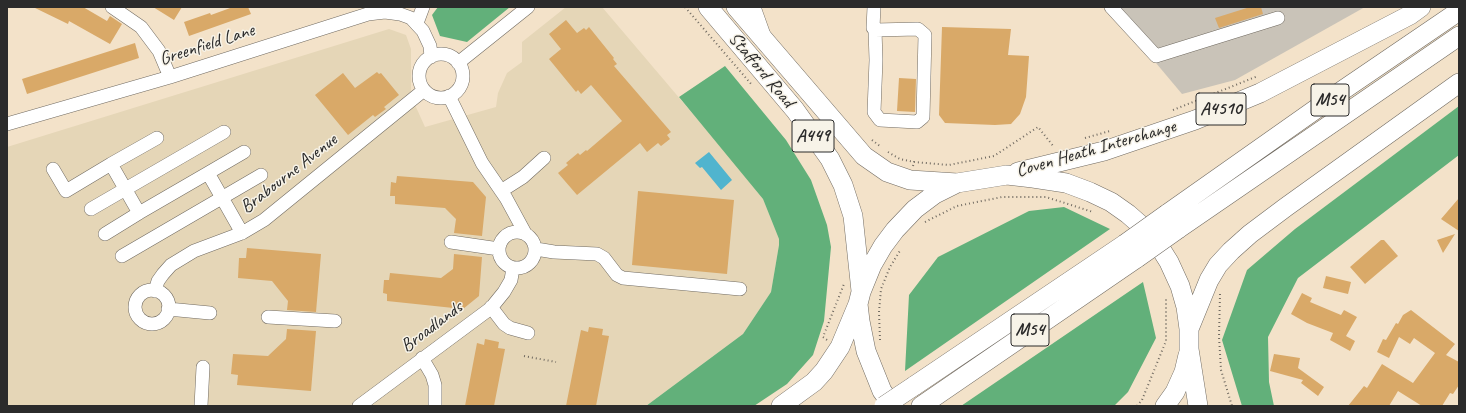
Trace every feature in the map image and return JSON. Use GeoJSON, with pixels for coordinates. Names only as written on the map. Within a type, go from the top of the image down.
{"type":"FeatureCollection","features":[{"type":"Feature","properties":{"kind":"highway"},"geometry":{"type":"LineString","coordinates":[[701,7],[729,32]]}},
{"type":"Feature","properties":{"kind":"highway","name":"Stafford Road"},"geometry":{"type":"LineString","coordinates":[[708,7],[795,110],[830,159],[843,185],[853,216],[860,298],[860,321],[866,351],[882,391],[893,406]]}},
{"type":"Feature","properties":{"kind":"highway"},"geometry":{"type":"LineString","coordinates":[[715,7],[729,32]]}},
{"type":"Feature","properties":{"kind":"highway","name":"Stafford Road"},"geometry":{"type":"LineString","coordinates":[[736,7],[766,44],[864,156],[875,165],[887,172],[910,180],[957,183]]}},
{"type":"Feature","properties":{"kind":"highway","name":"Coven Heath Interchange"},"geometry":{"type":"LineString","coordinates":[[1007,175],[1104,151],[1203,117],[1260,93],[1410,15],[1421,7]]}},
{"type":"Feature","properties":{"kind":"highway","name":"M54"},"geometry":{"type":"LineString","coordinates":[[923,405],[1459,11]]}},
{"type":"Feature","properties":{"kind":"highway","name":"M54"},"geometry":{"type":"LineString","coordinates":[[1172,222],[1459,36]]}},
{"type":"Feature","properties":{"kind":"highway"},"geometry":{"type":"LineString","coordinates":[[1189,329],[1209,280],[1218,265],[1250,234],[1459,83]]}},
{"type":"Feature","properties":{"kind":"highway"},"geometry":{"type":"LineString","coordinates":[[782,406],[814,382],[824,371],[840,347],[876,259],[883,246],[895,230],[915,209],[935,194],[957,183],[1007,175],[1066,184],[1090,192],[1111,202],[1128,214],[1144,228],[1159,246],[1169,262],[1180,286],[1186,307],[1189,329],[1189,350],[1198,406]]}},
{"type":"Feature","properties":{"kind":"highway","name":"M54"},"geometry":{"type":"LineString","coordinates":[[884,406],[1131,251]]}},
{"type":"Feature","properties":{"kind":"highway"},"geometry":{"type":"LineString","coordinates":[[1165,406],[1175,392],[1184,372],[1189,350]]}},
{"type":"Feature","properties":{"kind":"street"},"geometry":{"type":"LineString","coordinates":[[112,7],[141,27],[159,51],[170,77]]}},
{"type":"Feature","properties":{"kind":"street"},"geometry":{"type":"LineString","coordinates":[[416,23],[423,7]]}},
{"type":"Feature","properties":{"kind":"street"},"geometry":{"type":"LineString","coordinates":[[458,63],[528,7]]}},
{"type":"Feature","properties":{"kind":"street"},"geometry":{"type":"LineString","coordinates":[[754,7],[762,26],[766,44]]}},
{"type":"Feature","properties":{"kind":"street"},"geometry":{"type":"LineString","coordinates":[[874,7],[873,28],[875,30],[876,60],[874,112],[880,120],[917,122],[923,117],[925,36],[918,29],[875,30]]}},
{"type":"Feature","properties":{"kind":"street"},"geometry":{"type":"LineString","coordinates":[[1111,7],[1156,56],[1278,18]]}},
{"type":"Feature","properties":{"kind":"street","name":"Greenfield Lane"},"geometry":{"type":"LineString","coordinates":[[7,124],[170,77],[368,14],[385,12],[400,14],[411,18],[423,31],[430,46],[431,56]]}},
{"type":"Feature","properties":{"kind":"street"},"geometry":{"type":"LineString","coordinates":[[443,54],[458,63],[462,75],[462,82],[455,92],[449,96],[436,97],[429,95],[424,90],[419,78],[419,72],[425,60],[431,56],[443,54]]}},
{"type":"Feature","properties":{"kind":"street","name":"Brabourne Avenue"},"geometry":{"type":"LineString","coordinates":[[155,291],[158,281],[171,265],[205,246],[242,233],[264,220],[424,90]]}},
{"type":"Feature","properties":{"kind":"street"},"geometry":{"type":"LineString","coordinates":[[449,96],[482,163],[501,190],[526,234],[534,242],[536,249],[534,259],[530,264],[524,267],[513,268],[507,265],[501,258],[499,249],[503,238],[509,233],[516,232],[526,234]]}},
{"type":"Feature","properties":{"kind":"street"},"geometry":{"type":"LineString","coordinates":[[91,209],[224,132]]}},
{"type":"Feature","properties":{"kind":"street"},"geometry":{"type":"LineString","coordinates":[[53,169],[66,191],[157,138]]}},
{"type":"Feature","properties":{"kind":"street"},"geometry":{"type":"LineString","coordinates":[[105,234],[244,152]]}},
{"type":"Feature","properties":{"kind":"street"},"geometry":{"type":"LineString","coordinates":[[501,190],[523,176],[544,158]]}},
{"type":"Feature","properties":{"kind":"street"},"geometry":{"type":"LineString","coordinates":[[111,164],[139,213]]}},
{"type":"Feature","properties":{"kind":"street"},"geometry":{"type":"LineString","coordinates":[[208,173],[242,233]]}},
{"type":"Feature","properties":{"kind":"street"},"geometry":{"type":"LineString","coordinates":[[122,256],[261,175]]}},
{"type":"Feature","properties":{"kind":"street"},"geometry":{"type":"LineString","coordinates":[[505,237],[513,212]]}},
{"type":"Feature","properties":{"kind":"street"},"geometry":{"type":"LineString","coordinates":[[451,242],[499,249]]}},
{"type":"Feature","properties":{"kind":"street"},"geometry":{"type":"LineString","coordinates":[[536,249],[554,252],[598,254],[604,258],[617,275],[623,278],[740,289]]}},
{"type":"Feature","properties":{"kind":"street","name":"Broadlands"},"geometry":{"type":"LineString","coordinates":[[359,406],[492,306],[511,280],[513,268]]}},
{"type":"Feature","properties":{"kind":"street"},"geometry":{"type":"LineString","coordinates":[[155,291],[164,295],[167,300],[168,309],[165,317],[158,322],[147,323],[139,318],[135,305],[141,295],[146,292],[155,291]]}},
{"type":"Feature","properties":{"kind":"street"},"geometry":{"type":"LineString","coordinates":[[492,306],[504,324],[510,328],[528,333]]}},
{"type":"Feature","properties":{"kind":"street"},"geometry":{"type":"LineString","coordinates":[[168,309],[210,313]]}},
{"type":"Feature","properties":{"kind":"street"},"geometry":{"type":"LineString","coordinates":[[268,317],[335,322]]}},
{"type":"Feature","properties":{"kind":"street"},"geometry":{"type":"LineString","coordinates":[[422,358],[432,375],[435,384],[435,406]]}},
{"type":"Feature","properties":{"kind":"street"},"geometry":{"type":"LineString","coordinates":[[201,406],[204,367]]}},
{"type":"Feature","properties":{"kind":"path"},"geometry":{"type":"LineString","coordinates":[[686,7],[756,89]]}},
{"type":"Feature","properties":{"kind":"path"},"geometry":{"type":"LineString","coordinates":[[871,139],[884,150],[900,159],[914,162]]}},
{"type":"Feature","properties":{"kind":"path"},"geometry":{"type":"LineString","coordinates":[[840,347],[823,337],[845,282]]}},
{"type":"Feature","properties":{"kind":"path"},"geometry":{"type":"LineString","coordinates":[[1137,406],[1142,400],[1166,341],[1166,292]]}},
{"type":"Feature","properties":{"kind":"path"},"geometry":{"type":"LineString","coordinates":[[524,356],[556,362]]}},
{"type":"Feature","properties":{"kind":"shaded area"},"geometry":{"type":"Polygon","coordinates":[[[566,7],[602,7],[732,160],[763,199],[779,239],[771,292],[743,334],[646,406],[7,406],[7,147],[389,29],[406,35],[411,49],[411,96],[425,127],[496,107],[498,93],[507,73],[522,62],[522,42],[566,7]]]}},
{"type":"Feature","properties":{"kind":"shaded area"},"geometry":{"type":"Polygon","coordinates":[[[1109,7],[1365,7],[1235,80],[1182,94],[1109,7]]]}},
{"type":"Feature","properties":{"kind":"green space"},"geometry":{"type":"Polygon","coordinates":[[[438,7],[510,7],[467,42],[440,36],[432,15],[438,7]]]}},
{"type":"Feature","properties":{"kind":"green space"},"geometry":{"type":"Polygon","coordinates":[[[725,66],[786,140],[811,180],[827,225],[831,247],[824,321],[813,355],[787,384],[754,406],[646,406],[743,334],[771,292],[779,239],[763,199],[679,97],[725,66]]]}},
{"type":"Feature","properties":{"kind":"green space"},"geometry":{"type":"Polygon","coordinates":[[[1459,106],[1459,155],[1298,278],[1268,337],[1269,382],[1274,406],[1242,406],[1222,340],[1247,270],[1295,229],[1459,106]]]}},
{"type":"Feature","properties":{"kind":"green space"},"geometry":{"type":"Polygon","coordinates":[[[1064,207],[1110,229],[905,371],[909,295],[938,257],[1029,211],[1064,207]]]}},
{"type":"Feature","properties":{"kind":"green space"},"geometry":{"type":"Polygon","coordinates":[[[1143,282],[1156,338],[1128,392],[1114,406],[961,406],[1143,282]]]}},
{"type":"Feature","properties":{"kind":"water"},"geometry":{"type":"Polygon","coordinates":[[[709,152],[732,180],[721,190],[702,167],[700,168],[695,163],[709,152]]]}},
{"type":"Feature","properties":{"kind":"building"},"geometry":{"type":"Polygon","coordinates":[[[33,7],[83,7],[107,21],[110,16],[122,24],[110,44],[69,21],[68,24],[33,7]]]}},
{"type":"Feature","properties":{"kind":"building"},"geometry":{"type":"Polygon","coordinates":[[[153,7],[182,7],[174,20],[153,7]]]}},
{"type":"Feature","properties":{"kind":"building"},"geometry":{"type":"Polygon","coordinates":[[[233,7],[248,7],[251,14],[189,36],[184,22],[210,13],[211,15],[233,7]]]}},
{"type":"Feature","properties":{"kind":"building"},"geometry":{"type":"Polygon","coordinates":[[[1250,7],[1261,7],[1263,14],[1219,28],[1215,18],[1250,7]]]}},
{"type":"Feature","properties":{"kind":"building"},"geometry":{"type":"Polygon","coordinates":[[[566,20],[577,33],[584,28],[586,30],[589,27],[614,58],[613,59],[617,64],[614,66],[671,132],[667,135],[670,139],[661,146],[658,143],[647,152],[640,143],[577,195],[558,173],[568,165],[566,163],[578,153],[580,155],[586,150],[587,151],[622,121],[591,85],[581,94],[578,90],[576,92],[549,59],[561,49],[549,34],[566,20]]]}},
{"type":"Feature","properties":{"kind":"building"},"geometry":{"type":"Polygon","coordinates":[[[942,27],[1011,29],[1008,55],[1029,56],[1026,97],[1020,114],[1011,124],[995,125],[945,123],[939,115],[942,27]]]}},
{"type":"Feature","properties":{"kind":"building"},"geometry":{"type":"Polygon","coordinates":[[[135,43],[139,58],[27,94],[22,79],[135,43]]]}},
{"type":"Feature","properties":{"kind":"building"},"geometry":{"type":"Polygon","coordinates":[[[377,72],[379,74],[381,73],[399,95],[384,107],[386,109],[375,117],[373,115],[348,135],[315,95],[343,73],[355,88],[377,72]]]}},
{"type":"Feature","properties":{"kind":"building"},"geometry":{"type":"Polygon","coordinates":[[[899,78],[916,79],[915,112],[897,111],[899,78]]]}},
{"type":"Feature","properties":{"kind":"building"},"geometry":{"type":"Polygon","coordinates":[[[397,176],[473,182],[486,197],[482,236],[454,233],[456,219],[445,208],[395,204],[395,196],[390,196],[391,182],[396,183],[397,176]]]}},
{"type":"Feature","properties":{"kind":"building"},"geometry":{"type":"Polygon","coordinates":[[[638,191],[734,200],[727,274],[632,265],[638,191]]]}},
{"type":"Feature","properties":{"kind":"building"},"geometry":{"type":"Polygon","coordinates":[[[1459,198],[1459,231],[1441,219],[1459,198]]]}},
{"type":"Feature","properties":{"kind":"building"},"geometry":{"type":"Polygon","coordinates":[[[1455,234],[1443,253],[1437,240],[1455,234]]]}},
{"type":"Feature","properties":{"kind":"building"},"geometry":{"type":"Polygon","coordinates":[[[1381,240],[1384,240],[1398,256],[1365,284],[1350,267],[1381,240]]]}},
{"type":"Feature","properties":{"kind":"building"},"geometry":{"type":"Polygon","coordinates":[[[247,248],[321,254],[316,312],[287,310],[288,301],[272,281],[238,278],[239,258],[246,258],[247,248]]]}},
{"type":"Feature","properties":{"kind":"building"},"geometry":{"type":"Polygon","coordinates":[[[454,254],[482,257],[479,296],[463,309],[387,301],[387,294],[383,293],[384,280],[389,280],[390,273],[441,278],[453,269],[454,254]]]}},
{"type":"Feature","properties":{"kind":"building"},"geometry":{"type":"Polygon","coordinates":[[[1326,276],[1351,282],[1348,294],[1323,288],[1326,276]]]}},
{"type":"Feature","properties":{"kind":"building"},"geometry":{"type":"Polygon","coordinates":[[[1302,293],[1312,298],[1310,302],[1341,315],[1344,310],[1357,317],[1346,336],[1355,341],[1350,351],[1330,340],[1333,333],[1307,323],[1291,314],[1302,293]]]}},
{"type":"Feature","properties":{"kind":"building"},"geometry":{"type":"Polygon","coordinates":[[[1411,310],[1455,344],[1446,355],[1459,362],[1459,385],[1453,394],[1450,393],[1442,406],[1422,406],[1398,391],[1389,406],[1348,406],[1364,386],[1367,388],[1382,364],[1413,383],[1435,353],[1414,338],[1410,344],[1399,337],[1389,358],[1377,352],[1383,339],[1386,340],[1396,323],[1398,324],[1403,315],[1411,310]]]}},
{"type":"Feature","properties":{"kind":"building"},"geometry":{"type":"Polygon","coordinates":[[[589,327],[603,329],[602,335],[609,336],[596,406],[566,406],[581,330],[588,332],[589,327]]]}},
{"type":"Feature","properties":{"kind":"building"},"geometry":{"type":"Polygon","coordinates":[[[287,329],[316,331],[311,391],[237,385],[238,375],[231,374],[233,354],[268,356],[286,339],[287,329]]]}},
{"type":"Feature","properties":{"kind":"building"},"geometry":{"type":"Polygon","coordinates":[[[485,339],[499,342],[498,348],[505,349],[494,406],[465,406],[477,343],[484,345],[485,339]]]}},
{"type":"Feature","properties":{"kind":"building"},"geometry":{"type":"Polygon","coordinates":[[[1274,354],[1300,358],[1298,368],[1324,387],[1318,396],[1301,383],[1303,380],[1270,371],[1274,354]]]}}]}
